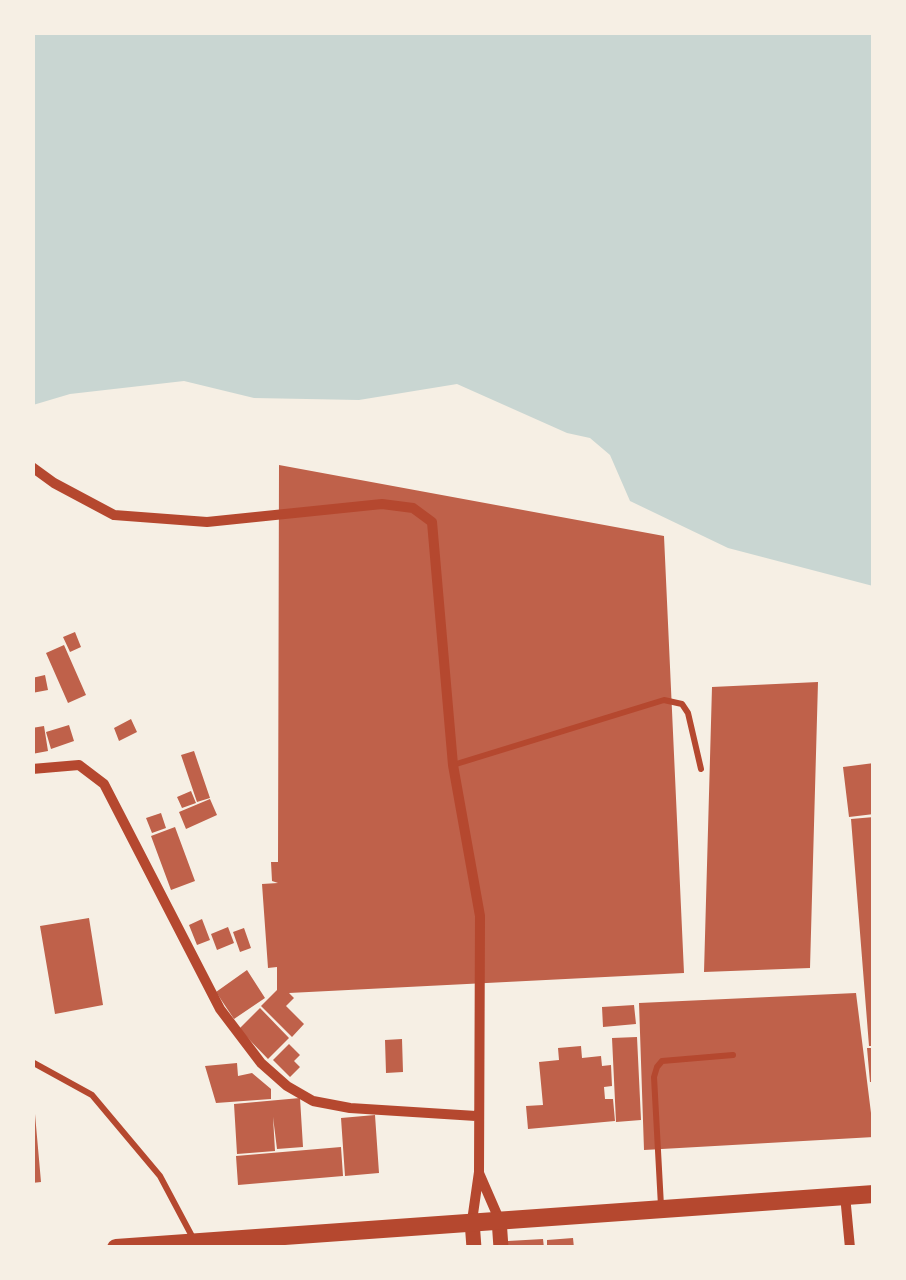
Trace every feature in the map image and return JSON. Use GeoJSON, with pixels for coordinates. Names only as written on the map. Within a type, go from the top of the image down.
{"type":"FeatureCollection","features":[{"type":"Feature","properties":{"kind":"main road"},"geometry":{"type":"LineString","coordinates":[[116,1248],[874,1194]]}},
{"type":"Feature","properties":{"kind":"street"},"geometry":{"type":"LineString","coordinates":[[32,467],[114,515],[206,522],[382,504],[412,508],[432,522],[453,765],[480,916],[476,1116],[479,1172],[472,1221],[474,1248]]}},
{"type":"Feature","properties":{"kind":"street"},"geometry":{"type":"LineString","coordinates":[[32,769],[46,764],[79,765],[104,784],[220,1009],[261,1063],[287,1086],[313,1101],[350,1108],[476,1116]]}},
{"type":"Feature","properties":{"kind":"street"},"geometry":{"type":"LineString","coordinates":[[479,1172],[499,1218],[501,1248]]}},
{"type":"Feature","properties":{"kind":"street"},"geometry":{"type":"LineString","coordinates":[[845,1196],[850,1248]]}},
{"type":"Feature","properties":{"kind":"lane"},"geometry":{"type":"LineString","coordinates":[[453,765],[664,700],[682,704],[688,713],[701,769]]}},
{"type":"Feature","properties":{"kind":"lane"},"geometry":{"type":"LineString","coordinates":[[662,1208],[654,1077],[657,1066],[662,1061],[733,1055]]}},
{"type":"Feature","properties":{"kind":"lane"},"geometry":{"type":"LineString","coordinates":[[32,1062],[92,1095],[160,1176],[195,1242]]}},
{"type":"Feature","properties":{"kind":"shaded area"},"geometry":{"type":"Polygon","coordinates":[[[33,32],[873,33],[873,586],[728,548],[630,501],[610,455],[590,438],[567,433],[457,384],[359,400],[254,398],[184,381],[70,394],[33,405],[33,32]]]}},
{"type":"Feature","properties":{"kind":"building"},"geometry":{"type":"Polygon","coordinates":[[[279,465],[664,536],[684,973],[289,993],[294,998],[286,1006],[304,1024],[292,1037],[261,1006],[277,990],[277,967],[268,968],[262,884],[278,883],[272,881],[271,862],[278,862],[279,465]]]}},
{"type":"Feature","properties":{"kind":"building"},"geometry":{"type":"Polygon","coordinates":[[[75,632],[81,647],[70,652],[63,637],[75,632]]]}},
{"type":"Feature","properties":{"kind":"building"},"geometry":{"type":"Polygon","coordinates":[[[64,645],[86,695],[68,703],[46,653],[64,645]]]}},
{"type":"Feature","properties":{"kind":"building"},"geometry":{"type":"Polygon","coordinates":[[[45,675],[48,690],[32,693],[32,678],[45,675]]]}},
{"type":"Feature","properties":{"kind":"building"},"geometry":{"type":"Polygon","coordinates":[[[818,682],[810,968],[704,972],[712,687],[818,682]]]}},
{"type":"Feature","properties":{"kind":"building"},"geometry":{"type":"Polygon","coordinates":[[[131,719],[137,732],[119,741],[114,728],[131,719]]]}},
{"type":"Feature","properties":{"kind":"building"},"geometry":{"type":"Polygon","coordinates":[[[69,725],[74,741],[51,749],[46,732],[69,725]]]}},
{"type":"Feature","properties":{"kind":"building"},"geometry":{"type":"Polygon","coordinates":[[[44,726],[48,751],[32,754],[32,728],[44,726]]]}},
{"type":"Feature","properties":{"kind":"building"},"geometry":{"type":"Polygon","coordinates":[[[194,751],[210,798],[197,802],[181,755],[194,751]]]}},
{"type":"Feature","properties":{"kind":"building"},"geometry":{"type":"Polygon","coordinates":[[[874,763],[874,814],[849,817],[843,767],[874,763]]]}},
{"type":"Feature","properties":{"kind":"building"},"geometry":{"type":"Polygon","coordinates":[[[191,791],[196,803],[182,808],[177,797],[191,791]]]}},
{"type":"Feature","properties":{"kind":"building"},"geometry":{"type":"Polygon","coordinates":[[[210,799],[217,815],[186,829],[179,812],[210,799]]]}},
{"type":"Feature","properties":{"kind":"building"},"geometry":{"type":"Polygon","coordinates":[[[161,813],[166,828],[152,833],[146,818],[161,813]]]}},
{"type":"Feature","properties":{"kind":"building"},"geometry":{"type":"Polygon","coordinates":[[[874,817],[874,1046],[869,1046],[851,819],[874,817]]]}},
{"type":"Feature","properties":{"kind":"building"},"geometry":{"type":"Polygon","coordinates":[[[175,827],[195,881],[171,890],[151,836],[175,827]]]}},
{"type":"Feature","properties":{"kind":"building"},"geometry":{"type":"Polygon","coordinates":[[[89,918],[103,1005],[55,1014],[40,926],[89,918]]]}},
{"type":"Feature","properties":{"kind":"building"},"geometry":{"type":"Polygon","coordinates":[[[202,919],[210,940],[197,945],[189,925],[202,919]]]}},
{"type":"Feature","properties":{"kind":"building"},"geometry":{"type":"Polygon","coordinates":[[[228,927],[234,943],[217,950],[211,934],[228,927]]]}},
{"type":"Feature","properties":{"kind":"building"},"geometry":{"type":"Polygon","coordinates":[[[244,928],[251,948],[240,952],[233,932],[244,928]]]}},
{"type":"Feature","properties":{"kind":"building"},"geometry":{"type":"Polygon","coordinates":[[[247,970],[265,998],[234,1019],[216,992],[247,970]]]}},
{"type":"Feature","properties":{"kind":"building"},"geometry":{"type":"Polygon","coordinates":[[[856,993],[874,1137],[644,1150],[639,1003],[856,993]]]}},
{"type":"Feature","properties":{"kind":"building"},"geometry":{"type":"Polygon","coordinates":[[[634,1005],[636,1024],[603,1027],[602,1007],[634,1005]]]}},
{"type":"Feature","properties":{"kind":"building"},"geometry":{"type":"Polygon","coordinates":[[[260,1008],[289,1038],[268,1059],[239,1029],[260,1008]]]}},
{"type":"Feature","properties":{"kind":"building"},"geometry":{"type":"Polygon","coordinates":[[[637,1037],[641,1120],[616,1122],[612,1038],[637,1037]]]}},
{"type":"Feature","properties":{"kind":"building"},"geometry":{"type":"Polygon","coordinates":[[[402,1039],[403,1072],[386,1073],[385,1040],[402,1039]]]}},
{"type":"Feature","properties":{"kind":"building"},"geometry":{"type":"Polygon","coordinates":[[[289,1044],[300,1055],[294,1061],[300,1067],[290,1077],[273,1060],[289,1044]]]}},
{"type":"Feature","properties":{"kind":"building"},"geometry":{"type":"Polygon","coordinates":[[[581,1046],[582,1058],[601,1056],[602,1066],[611,1065],[612,1086],[604,1087],[605,1099],[613,1099],[615,1121],[528,1129],[526,1106],[543,1105],[539,1062],[559,1060],[558,1048],[581,1046]]]}},
{"type":"Feature","properties":{"kind":"building"},"geometry":{"type":"Polygon","coordinates":[[[867,1048],[874,1048],[874,1082],[870,1082],[867,1048]]]}},
{"type":"Feature","properties":{"kind":"building"},"geometry":{"type":"Polygon","coordinates":[[[237,1063],[238,1076],[252,1073],[271,1089],[271,1099],[216,1103],[205,1066],[237,1063]]]}},
{"type":"Feature","properties":{"kind":"building"},"geometry":{"type":"Polygon","coordinates":[[[300,1098],[303,1147],[277,1149],[273,1117],[275,1151],[237,1154],[234,1104],[300,1098]]]}},
{"type":"Feature","properties":{"kind":"building"},"geometry":{"type":"Polygon","coordinates":[[[32,1114],[41,1182],[32,1183],[32,1114]]]}},
{"type":"Feature","properties":{"kind":"building"},"geometry":{"type":"Polygon","coordinates":[[[375,1115],[379,1173],[345,1176],[341,1118],[375,1115]]]}},
{"type":"Feature","properties":{"kind":"building"},"geometry":{"type":"Polygon","coordinates":[[[341,1147],[343,1176],[238,1185],[236,1156],[341,1147]]]}},
{"type":"Feature","properties":{"kind":"building"},"geometry":{"type":"Polygon","coordinates":[[[573,1238],[574,1248],[547,1248],[547,1240],[573,1238]]]}},
{"type":"Feature","properties":{"kind":"building"},"geometry":{"type":"Polygon","coordinates":[[[543,1239],[544,1248],[508,1248],[508,1241],[543,1239]]]}}]}
